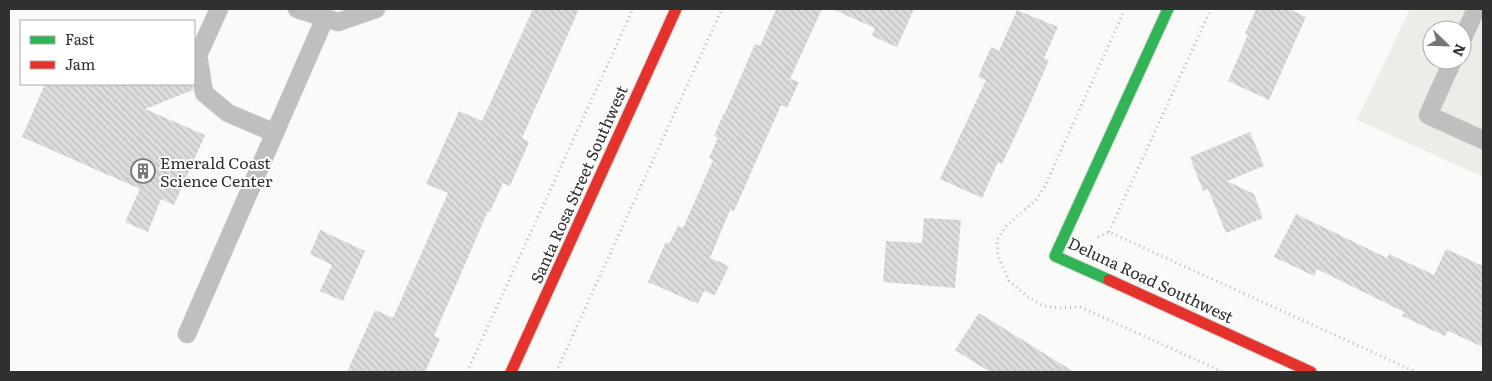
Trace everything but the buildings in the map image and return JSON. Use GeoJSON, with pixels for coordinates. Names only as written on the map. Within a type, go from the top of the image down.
{"type":"FeatureCollection","features":[{"type":"Feature","properties":{"kind":"street","name":"Santa Rosa Street Southwest"},"geometry":{"type":"LineString","coordinates":[[511,372],[676,9]]}},
{"type":"Feature","properties":{"kind":"street","name":"Deluna Road Southwest"},"geometry":{"type":"LineString","coordinates":[[1168,9],[1056,256],[1311,372]]}},
{"type":"Feature","properties":{"kind":"lane"},"geometry":{"type":"LineString","coordinates":[[219,9],[198,55],[204,93],[228,113],[275,133]]}},
{"type":"Feature","properties":{"kind":"lane"},"geometry":{"type":"LineString","coordinates":[[297,9],[338,22],[376,9]]}},
{"type":"Feature","properties":{"kind":"lane"},"geometry":{"type":"LineString","coordinates":[[187,334],[325,18]]}},
{"type":"Feature","properties":{"kind":"lane"},"geometry":{"type":"LineString","coordinates":[[1448,70],[1428,115],[1483,140]]}},
{"type":"Feature","properties":{"kind":"path"},"geometry":{"type":"LineString","coordinates":[[467,372],[633,9]]}},
{"type":"Feature","properties":{"kind":"path"},"geometry":{"type":"LineString","coordinates":[[556,372],[722,9]]}},
{"type":"Feature","properties":{"kind":"path"},"geometry":{"type":"LineString","coordinates":[[1056,256],[1109,232],[1211,9]]}},
{"type":"Feature","properties":{"kind":"path"},"geometry":{"type":"LineString","coordinates":[[1109,232],[1416,372]]}},
{"type":"Feature","properties":{"kind":"shaded area"},"geometry":{"type":"Polygon","coordinates":[[[1410,9],[1483,9],[1483,177],[1357,120],[1410,9]]]}},
{"type":"Feature","properties":{"kind":"traffic: fast"},"geometry":{"type":"LineString","coordinates":[[1109,280],[1055,256],[1168,9]]}},
{"type":"Feature","properties":{"kind":"traffic: jam"},"geometry":{"type":"LineString","coordinates":[[511,372],[676,9]]}},
{"type":"Feature","properties":{"kind":"traffic: jam"},"geometry":{"type":"LineString","coordinates":[[1109,280],[1311,372]]}},
{"type":"Feature","properties":{"kind":"place","name":"Emerald Coast Science Center"},"geometry":{"type":"Point","coordinates":[143,171]}}]}
